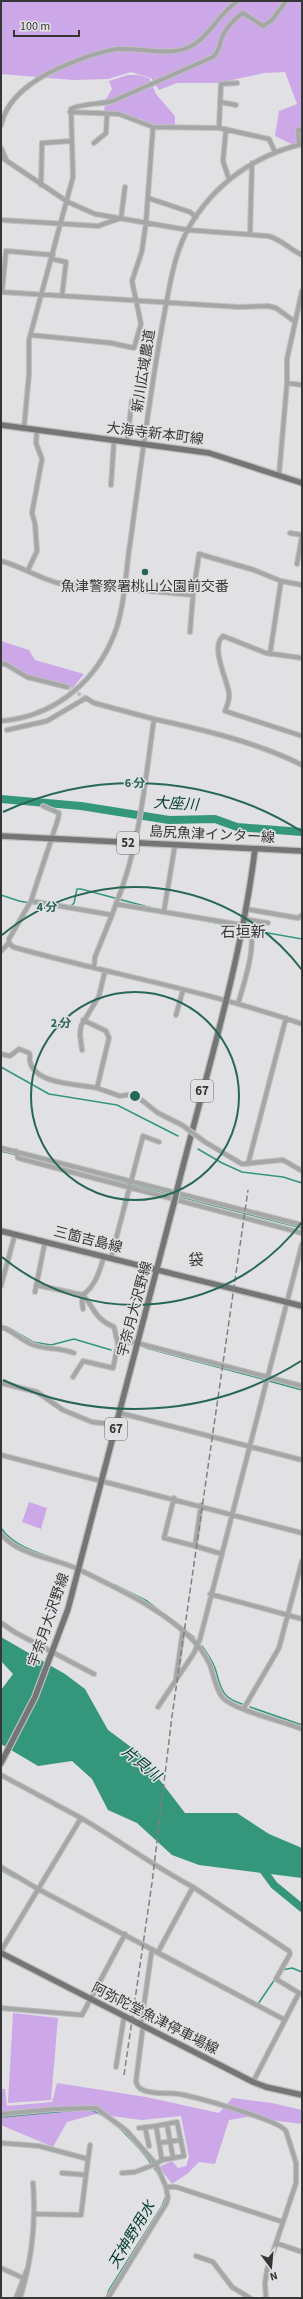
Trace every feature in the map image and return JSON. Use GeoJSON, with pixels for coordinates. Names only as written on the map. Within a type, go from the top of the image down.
{"type":"FeatureCollection","features":[{"type":"Feature","properties":{"kind":"main road","name":"大海寺新本町線"},"geometry":{"type":"LineString","coordinates":[[1,425],[209,453],[302,483]]}},
{"type":"Feature","properties":{"kind":"main road","name":"島尻魚津インター線"},"geometry":{"type":"LineString","coordinates":[[1,836],[302,851]]}},
{"type":"Feature","properties":{"kind":"main road","name":"宇奈月大沢野線"},"geometry":{"type":"LineString","coordinates":[[1,1763],[35,1697],[51,1655],[79,1570],[158,1270],[225,1001],[243,925],[255,849]]}},
{"type":"Feature","properties":{"kind":"main road","name":"三箇吉島線"},"geometry":{"type":"LineString","coordinates":[[1,1231],[302,1306]]}},
{"type":"Feature","properties":{"kind":"main road","name":"阿弥陀堂魚津停車場線"},"geometry":{"type":"LineString","coordinates":[[1,1952],[253,2082],[266,2088],[302,2095]]}},
{"type":"Feature","properties":{"kind":"street"},"geometry":{"type":"LineString","coordinates":[[1,125],[10,103],[31,84],[46,75],[104,51],[120,49],[173,52],[188,48],[200,40],[223,12],[238,1]]}},
{"type":"Feature","properties":{"kind":"street"},"geometry":{"type":"LineString","coordinates":[[24,428],[30,335],[68,202],[73,177],[71,109],[75,106],[97,105],[113,101],[213,57],[219,52],[222,38],[235,19],[243,13],[263,26],[272,20],[286,1]]}},
{"type":"Feature","properties":{"kind":"street"},"geometry":{"type":"LineString","coordinates":[[219,128],[221,84],[237,83]]}},
{"type":"Feature","properties":{"kind":"street"},"geometry":{"type":"LineString","coordinates":[[220,102],[236,105]]}},
{"type":"Feature","properties":{"kind":"street"},"geometry":{"type":"LineString","coordinates":[[70,112],[118,114],[152,127],[226,129],[269,139],[275,152]]}},
{"type":"Feature","properties":{"kind":"street"},"geometry":{"type":"LineString","coordinates":[[94,143],[106,133],[107,114]]}},
{"type":"Feature","properties":{"kind":"street"},"geometry":{"type":"LineString","coordinates":[[30,335],[111,343],[134,348],[141,324],[132,281],[142,251],[146,222],[152,127]]}},
{"type":"Feature","properties":{"kind":"street"},"geometry":{"type":"LineString","coordinates":[[226,129],[223,161],[229,179]]}},
{"type":"Feature","properties":{"kind":"street"},"geometry":{"type":"LineString","coordinates":[[300,144],[298,130],[302,130]]}},
{"type":"Feature","properties":{"kind":"street"},"geometry":{"type":"LineString","coordinates":[[42,185],[42,143],[71,141]]}},
{"type":"Feature","properties":{"kind":"street","name":"新川広域農道"},"geometry":{"type":"LineString","coordinates":[[1,721],[34,714],[65,700],[86,680],[112,640],[123,588],[155,363],[171,277],[180,248],[196,217],[210,199],[229,179],[252,163],[275,152],[300,144]]}},
{"type":"Feature","properties":{"kind":"street"},"geometry":{"type":"LineString","coordinates":[[1,148],[6,160]]}},
{"type":"Feature","properties":{"kind":"street"},"geometry":{"type":"LineString","coordinates":[[1,157],[68,202],[95,214],[188,230],[250,234],[279,238],[290,250],[302,255]]}},
{"type":"Feature","properties":{"kind":"street"},"geometry":{"type":"LineString","coordinates":[[250,234],[252,163]]}},
{"type":"Feature","properties":{"kind":"street"},"geometry":{"type":"LineString","coordinates":[[121,218],[125,187]]}},
{"type":"Feature","properties":{"kind":"street"},"geometry":{"type":"LineString","coordinates":[[148,198],[190,212],[196,217]]}},
{"type":"Feature","properties":{"kind":"street"},"geometry":{"type":"LineString","coordinates":[[1,220],[98,226],[121,218]]}},
{"type":"Feature","properties":{"kind":"street"},"geometry":{"type":"LineString","coordinates":[[62,296],[66,262],[52,257],[6,251],[2,292],[42,295],[252,307],[268,306],[276,308],[294,321]]}},
{"type":"Feature","properties":{"kind":"street"},"geometry":{"type":"LineString","coordinates":[[279,475],[287,383],[287,359],[294,321],[302,291]]}},
{"type":"Feature","properties":{"kind":"street"},"geometry":{"type":"LineString","coordinates":[[287,383],[302,385]]}},
{"type":"Feature","properties":{"kind":"street"},"geometry":{"type":"LineString","coordinates":[[127,442],[132,400]]}},
{"type":"Feature","properties":{"kind":"street"},"geometry":{"type":"LineString","coordinates":[[28,570],[36,552],[35,524],[32,513],[42,459],[36,443],[37,430]]}},
{"type":"Feature","properties":{"kind":"street"},"geometry":{"type":"LineString","coordinates":[[110,485],[114,440]]}},
{"type":"Feature","properties":{"kind":"street"},"geometry":{"type":"LineString","coordinates":[[290,533],[302,535],[297,564]]}},
{"type":"Feature","properties":{"kind":"street"},"geometry":{"type":"LineString","coordinates":[[190,632],[193,595],[199,554],[254,570],[281,581],[302,585]]}},
{"type":"Feature","properties":{"kind":"street"},"geometry":{"type":"LineString","coordinates":[[1,561],[28,570],[45,580],[58,583],[193,595]]}},
{"type":"Feature","properties":{"kind":"street"},"geometry":{"type":"LineString","coordinates":[[270,654],[281,581]]}},
{"type":"Feature","properties":{"kind":"street"},"geometry":{"type":"LineString","coordinates":[[302,658],[270,654],[224,636],[220,639],[218,647],[223,680],[229,694],[225,711],[302,736]]}},
{"type":"Feature","properties":{"kind":"street"},"geometry":{"type":"LineString","coordinates":[[1,663],[8,664],[27,677],[67,687]]}},
{"type":"Feature","properties":{"kind":"street"},"geometry":{"type":"LineString","coordinates":[[7,730],[47,721],[86,698],[94,703],[254,746],[283,755],[302,765]]}},
{"type":"Feature","properties":{"kind":"street"},"geometry":{"type":"LineString","coordinates":[[94,968],[95,957],[126,877],[154,719]]}},
{"type":"Feature","properties":{"kind":"street"},"geometry":{"type":"LineString","coordinates":[[1,951],[3,946],[9,942],[9,939],[30,901],[52,838],[59,813],[43,806]]}},
{"type":"Feature","properties":{"kind":"street"},"geometry":{"type":"LineString","coordinates":[[164,911],[175,845]]}},
{"type":"Feature","properties":{"kind":"street"},"geometry":{"type":"LineString","coordinates":[[30,901],[112,915]]}},
{"type":"Feature","properties":{"kind":"street"},"geometry":{"type":"LineString","coordinates":[[116,904],[248,926],[252,937],[238,1004]]}},
{"type":"Feature","properties":{"kind":"street"},"geometry":{"type":"LineString","coordinates":[[246,909],[298,918],[302,915]]}},
{"type":"Feature","properties":{"kind":"street"},"geometry":{"type":"LineString","coordinates":[[244,918],[268,923]]}},
{"type":"Feature","properties":{"kind":"street"},"geometry":{"type":"LineString","coordinates":[[9,942],[13,947],[238,1004],[302,1024]]}},
{"type":"Feature","properties":{"kind":"street"},"geometry":{"type":"LineString","coordinates":[[82,1050],[80,1035],[83,1020],[99,996],[105,971]]}},
{"type":"Feature","properties":{"kind":"street"},"geometry":{"type":"LineString","coordinates":[[176,1015],[183,990]]}},
{"type":"Feature","properties":{"kind":"street"},"geometry":{"type":"LineString","coordinates":[[248,1164],[286,1018]]}},
{"type":"Feature","properties":{"kind":"street"},"geometry":{"type":"LineString","coordinates":[[83,1020],[106,1031],[109,1038],[97,1088]]}},
{"type":"Feature","properties":{"kind":"street"},"geometry":{"type":"LineString","coordinates":[[1,1054],[10,1056],[19,1049],[29,1053],[30,1062],[44,1077],[63,1083],[97,1088],[120,1096],[134,1094],[158,1113],[182,1125],[205,1142],[237,1162],[248,1164],[283,1160],[302,1171]]}},
{"type":"Feature","properties":{"kind":"street"},"geometry":{"type":"LineString","coordinates":[[111,1258],[131,1188],[143,1136],[159,1142]]}},
{"type":"Feature","properties":{"kind":"street"},"geometry":{"type":"LineString","coordinates":[[1,1148],[302,1225]]}},
{"type":"Feature","properties":{"kind":"street"},"geometry":{"type":"LineString","coordinates":[[16,1151],[18,1158],[302,1233]]}},
{"type":"Feature","properties":{"kind":"street"},"geometry":{"type":"LineString","coordinates":[[1,1286],[14,1234]]}},
{"type":"Feature","properties":{"kind":"street"},"geometry":{"type":"LineString","coordinates":[[35,1292],[45,1242]]}},
{"type":"Feature","properties":{"kind":"street"},"geometry":{"type":"LineString","coordinates":[[158,1707],[197,1644],[233,1514],[302,1244]]}},
{"type":"Feature","properties":{"kind":"street"},"geometry":{"type":"LineString","coordinates":[[84,1309],[82,1302],[83,1295],[92,1289],[104,1257]]}},
{"type":"Feature","properties":{"kind":"street"},"geometry":{"type":"LineString","coordinates":[[36,1285],[83,1295],[93,1307],[99,1319],[114,1327],[118,1345],[113,1368],[83,1362],[74,1377]]}},
{"type":"Feature","properties":{"kind":"street"},"geometry":{"type":"LineString","coordinates":[[1,1327],[11,1330],[31,1344],[39,1347],[61,1348],[74,1353]]}},
{"type":"Feature","properties":{"kind":"street"},"geometry":{"type":"LineString","coordinates":[[118,1345],[133,1342],[302,1386]]}},
{"type":"Feature","properties":{"kind":"street"},"geometry":{"type":"LineString","coordinates":[[1,1383],[37,1392],[63,1410],[92,1422],[117,1425]]}},
{"type":"Feature","properties":{"kind":"street"},"geometry":{"type":"LineString","coordinates":[[120,1413],[302,1460]]}},
{"type":"Feature","properties":{"kind":"street"},"geometry":{"type":"LineString","coordinates":[[1,1455],[174,1498],[302,1533]]}},
{"type":"Feature","properties":{"kind":"street"},"geometry":{"type":"LineString","coordinates":[[174,1498],[164,1538],[222,1554]]}},
{"type":"Feature","properties":{"kind":"street"},"geometry":{"type":"LineString","coordinates":[[195,1546],[201,1505]]}},
{"type":"Feature","properties":{"kind":"street"},"geometry":{"type":"LineString","coordinates":[[1,1534],[23,1550],[79,1570],[147,1604],[183,1630],[197,1644],[210,1664],[218,1690],[223,1698],[244,1708],[302,1729]]}},
{"type":"Feature","properties":{"kind":"street"},"geometry":{"type":"LineString","coordinates":[[244,1708],[279,1648],[302,1563]]}},
{"type":"Feature","properties":{"kind":"street"},"geometry":{"type":"LineString","coordinates":[[210,1594],[302,1619]]}},
{"type":"Feature","properties":{"kind":"street"},"geometry":{"type":"LineString","coordinates":[[1,1623],[51,1655],[94,1674]]}},
{"type":"Feature","properties":{"kind":"street"},"geometry":{"type":"LineString","coordinates":[[176,1680],[183,1630]]}},
{"type":"Feature","properties":{"kind":"street"},"geometry":{"type":"LineString","coordinates":[[1,1775],[125,1844],[153,1865],[192,1887],[289,1951],[290,1954],[276,1979],[301,1993],[285,2020],[253,2082]]}},
{"type":"Feature","properties":{"kind":"street"},"geometry":{"type":"LineString","coordinates":[[1,1952],[80,1818]]}},
{"type":"Feature","properties":{"kind":"street"},"geometry":{"type":"LineString","coordinates":[[1,1868],[285,2020]]}},
{"type":"Feature","properties":{"kind":"street"},"geometry":{"type":"LineString","coordinates":[[158,1952],[192,1887]]}},
{"type":"Feature","properties":{"kind":"street"},"geometry":{"type":"LineString","coordinates":[[1,2008],[82,2015],[125,1934]]}},
{"type":"Feature","properties":{"kind":"street"},"geometry":{"type":"LineString","coordinates":[[152,1949],[136,2072],[138,2086],[143,2091],[179,2094],[268,2119],[284,2127],[296,2163],[300,2177],[267,2270],[265,2283],[266,2298]]}},
{"type":"Feature","properties":{"kind":"street"},"geometry":{"type":"LineString","coordinates":[[116,2067],[124,2016]]}},
{"type":"Feature","properties":{"kind":"street"},"geometry":{"type":"LineString","coordinates":[[1,2114],[56,2108],[96,2108],[127,2131],[156,2164],[166,2187],[168,2198],[166,2204],[108,2298]]}},
{"type":"Feature","properties":{"kind":"street"},"geometry":{"type":"LineString","coordinates":[[122,2173],[135,2172],[156,2164],[162,2160],[184,2156],[178,2122],[139,2128]]}},
{"type":"Feature","properties":{"kind":"street"},"geometry":{"type":"LineString","coordinates":[[167,2124],[173,2158]]}},
{"type":"Feature","properties":{"kind":"street"},"geometry":{"type":"LineString","coordinates":[[156,2126],[162,2160]]}},
{"type":"Feature","properties":{"kind":"street"},"geometry":{"type":"LineString","coordinates":[[145,2127],[149,2146]]}},
{"type":"Feature","properties":{"kind":"street"},"geometry":{"type":"LineString","coordinates":[[159,2143],[181,2140]]}},
{"type":"Feature","properties":{"kind":"street"},"geometry":{"type":"LineString","coordinates":[[1,2143],[39,2146],[88,2159]]}},
{"type":"Feature","properties":{"kind":"street"},"geometry":{"type":"LineString","coordinates":[[36,2214],[81,2215],[90,2145]]}},
{"type":"Feature","properties":{"kind":"street"},"geometry":{"type":"LineString","coordinates":[[62,2173],[86,2175]]}},
{"type":"Feature","properties":{"kind":"street"},"geometry":{"type":"LineString","coordinates":[[20,2298],[28,2274],[36,2214],[33,2183]]}},
{"type":"Feature","properties":{"kind":"street"},"geometry":{"type":"LineString","coordinates":[[166,2187],[176,2187],[283,2222]]}},
{"type":"Feature","properties":{"kind":"street"},"geometry":{"type":"LineString","coordinates":[[276,2243],[302,2252]]}},
{"type":"Feature","properties":{"kind":"street"},"geometry":{"type":"LineString","coordinates":[[196,2256],[213,2262],[232,2287],[250,2298]]}},
{"type":"Feature","properties":{"kind":"street"},"geometry":{"type":"LineString","coordinates":[[16,2298],[28,2266]]}},
{"type":"Feature","properties":{"kind":"street"},"geometry":{"type":"LineString","coordinates":[[1,2268],[23,2278]]}},
{"type":"Feature","properties":{"kind":"shaded area"},"geometry":{"type":"Polygon","coordinates":[[[1,1],[302,1],[302,149],[275,136],[279,111],[297,104],[285,72],[264,73],[218,83],[177,83],[159,90],[151,78],[131,72],[108,79],[73,80],[1,74],[1,1]]]}},
{"type":"Feature","properties":{"kind":"shaded area"},"geometry":{"type":"Polygon","coordinates":[[[128,75],[138,75],[149,78],[156,94],[175,116],[175,126],[153,124],[124,114],[104,111],[106,99],[112,89],[109,81],[128,75]]]}},
{"type":"Feature","properties":{"kind":"shaded area"},"geometry":{"type":"Polygon","coordinates":[[[1,641],[29,650],[35,660],[84,674],[72,689],[53,681],[28,676],[1,662],[1,641]]]}},
{"type":"Feature","properties":{"kind":"shaded area"},"geometry":{"type":"Polygon","coordinates":[[[29,1502],[47,1508],[41,1529],[22,1522],[29,1502]]]}},
{"type":"Feature","properties":{"kind":"shaded area"},"geometry":{"type":"Polygon","coordinates":[[[13,2013],[58,2018],[51,2100],[8,2103],[13,2013]]]}},
{"type":"Feature","properties":{"kind":"shaded area"},"geometry":{"type":"Polygon","coordinates":[[[57,2083],[146,2097],[219,2113],[232,2098],[272,2103],[302,2110],[302,2124],[247,2117],[229,2120],[215,2164],[199,2162],[187,2174],[172,2184],[159,2167],[172,2161],[178,2168],[186,2166],[189,2157],[181,2116],[142,2120],[96,2114],[67,2122],[53,2147],[1,2125],[1,2089],[5,2089],[7,2106],[52,2102],[57,2083]]]}},
{"type":"Feature","properties":{"kind":"water"},"geometry":{"type":"Polygon","coordinates":[[[1,1637],[65,1674],[85,1689],[108,1730],[139,1753],[185,1813],[237,1813],[269,1834],[302,1848],[302,1878],[199,1865],[172,1855],[137,1823],[108,1810],[92,1779],[72,1761],[38,1766],[1,1744],[1,1690],[13,1674],[1,1661],[1,1637]]]}},
{"type":"Feature","properties":{"kind":"waterway","name":"大座川"},"geometry":{"type":"LineString","coordinates":[[1,799],[81,806],[169,820],[215,819],[237,827],[302,832]]}},
{"type":"Feature","properties":{"kind":"waterway"},"geometry":{"type":"LineString","coordinates":[[71,906],[74,903],[77,889],[81,889],[152,908]]}},
{"type":"Feature","properties":{"kind":"waterway"},"geometry":{"type":"LineString","coordinates":[[1,895],[19,901],[46,906]]}},
{"type":"Feature","properties":{"kind":"waterway"},"geometry":{"type":"LineString","coordinates":[[206,921],[247,929]]}},
{"type":"Feature","properties":{"kind":"waterway"},"geometry":{"type":"LineString","coordinates":[[251,930],[302,939]]}},
{"type":"Feature","properties":{"kind":"waterway"},"geometry":{"type":"LineString","coordinates":[[1,1067],[49,1094],[117,1105],[178,1136]]}},
{"type":"Feature","properties":{"kind":"waterway"},"geometry":{"type":"LineString","coordinates":[[198,1149],[222,1163],[242,1172],[283,1177],[302,1183]]}},
{"type":"Feature","properties":{"kind":"waterway"},"geometry":{"type":"LineString","coordinates":[[1,1151],[173,1195]]}},
{"type":"Feature","properties":{"kind":"waterway"},"geometry":{"type":"LineString","coordinates":[[177,1196],[302,1228]]}},
{"type":"Feature","properties":{"kind":"waterway"},"geometry":{"type":"LineString","coordinates":[[7,1327],[33,1342],[51,1345],[74,1339],[111,1350]]}},
{"type":"Feature","properties":{"kind":"waterway"},"geometry":{"type":"LineString","coordinates":[[146,1348],[263,1379]]}},
{"type":"Feature","properties":{"kind":"waterway"},"geometry":{"type":"LineString","coordinates":[[269,1381],[302,1390]]}},
{"type":"Feature","properties":{"kind":"waterway"},"geometry":{"type":"LineString","coordinates":[[1,1528],[7,1535],[22,1546],[67,1563]]}},
{"type":"Feature","properties":{"kind":"waterway"},"geometry":{"type":"LineString","coordinates":[[115,1585],[147,1601],[194,1637]]}},
{"type":"Feature","properties":{"kind":"waterway"},"geometry":{"type":"LineString","coordinates":[[202,1646],[214,1665],[220,1686],[225,1695],[242,1704]]}},
{"type":"Feature","properties":{"kind":"waterway"},"geometry":{"type":"LineString","coordinates":[[250,1707],[302,1725]]}},
{"type":"Feature","properties":{"kind":"waterway","name":"片貝川"},"geometry":{"type":"LineString","coordinates":[[258,1863],[274,1885],[302,1908]]}},
{"type":"Feature","properties":{"kind":"waterway"},"geometry":{"type":"LineString","coordinates":[[1,1870],[15,1878]]}},
{"type":"Feature","properties":{"kind":"waterway"},"geometry":{"type":"LineString","coordinates":[[152,1952],[255,2006]]}},
{"type":"Feature","properties":{"kind":"waterway"},"geometry":{"type":"LineString","coordinates":[[282,1970],[292,1968],[302,1972]]}},
{"type":"Feature","properties":{"kind":"waterway"},"geometry":{"type":"LineString","coordinates":[[258,2004],[275,1979]]}},
{"type":"Feature","properties":{"kind":"waterway","name":"天神野用水"},"geometry":{"type":"LineString","coordinates":[[1,2117],[77,2110]]}},
{"type":"Feature","properties":{"kind":"waterway","name":"天神野用水"},"geometry":{"type":"LineString","coordinates":[[90,2110],[99,2114],[120,2128],[139,2148],[155,2168],[160,2177]]}},
{"type":"Feature","properties":{"kind":"waterway","name":"天神野用水"},"geometry":{"type":"LineString","coordinates":[[106,2298],[109,2290],[162,2206],[166,2196]]}},
{"type":"Feature","properties":{"kind":"tunnel"},"geometry":{"type":"LineString","coordinates":[[67,687],[86,698]]}},
{"type":"Feature","properties":{"kind":"railway"},"geometry":{"type":"LineString","coordinates":[[124,2075],[152,1883],[172,1716],[248,1190]]}},
{"type":"Feature","properties":{"kind":"place","name":"魚津警察署桃山公園前交番"},"geometry":{"type":"Point","coordinates":[145,572]}},
{"type":"Feature","properties":{"kind":"district","name":"石垣新"},"geometry":{"type":"Point","coordinates":[243,932]}},
{"type":"Feature","properties":{"kind":"district","name":"袋"},"geometry":{"type":"Point","coordinates":[196,1260]}}]}
